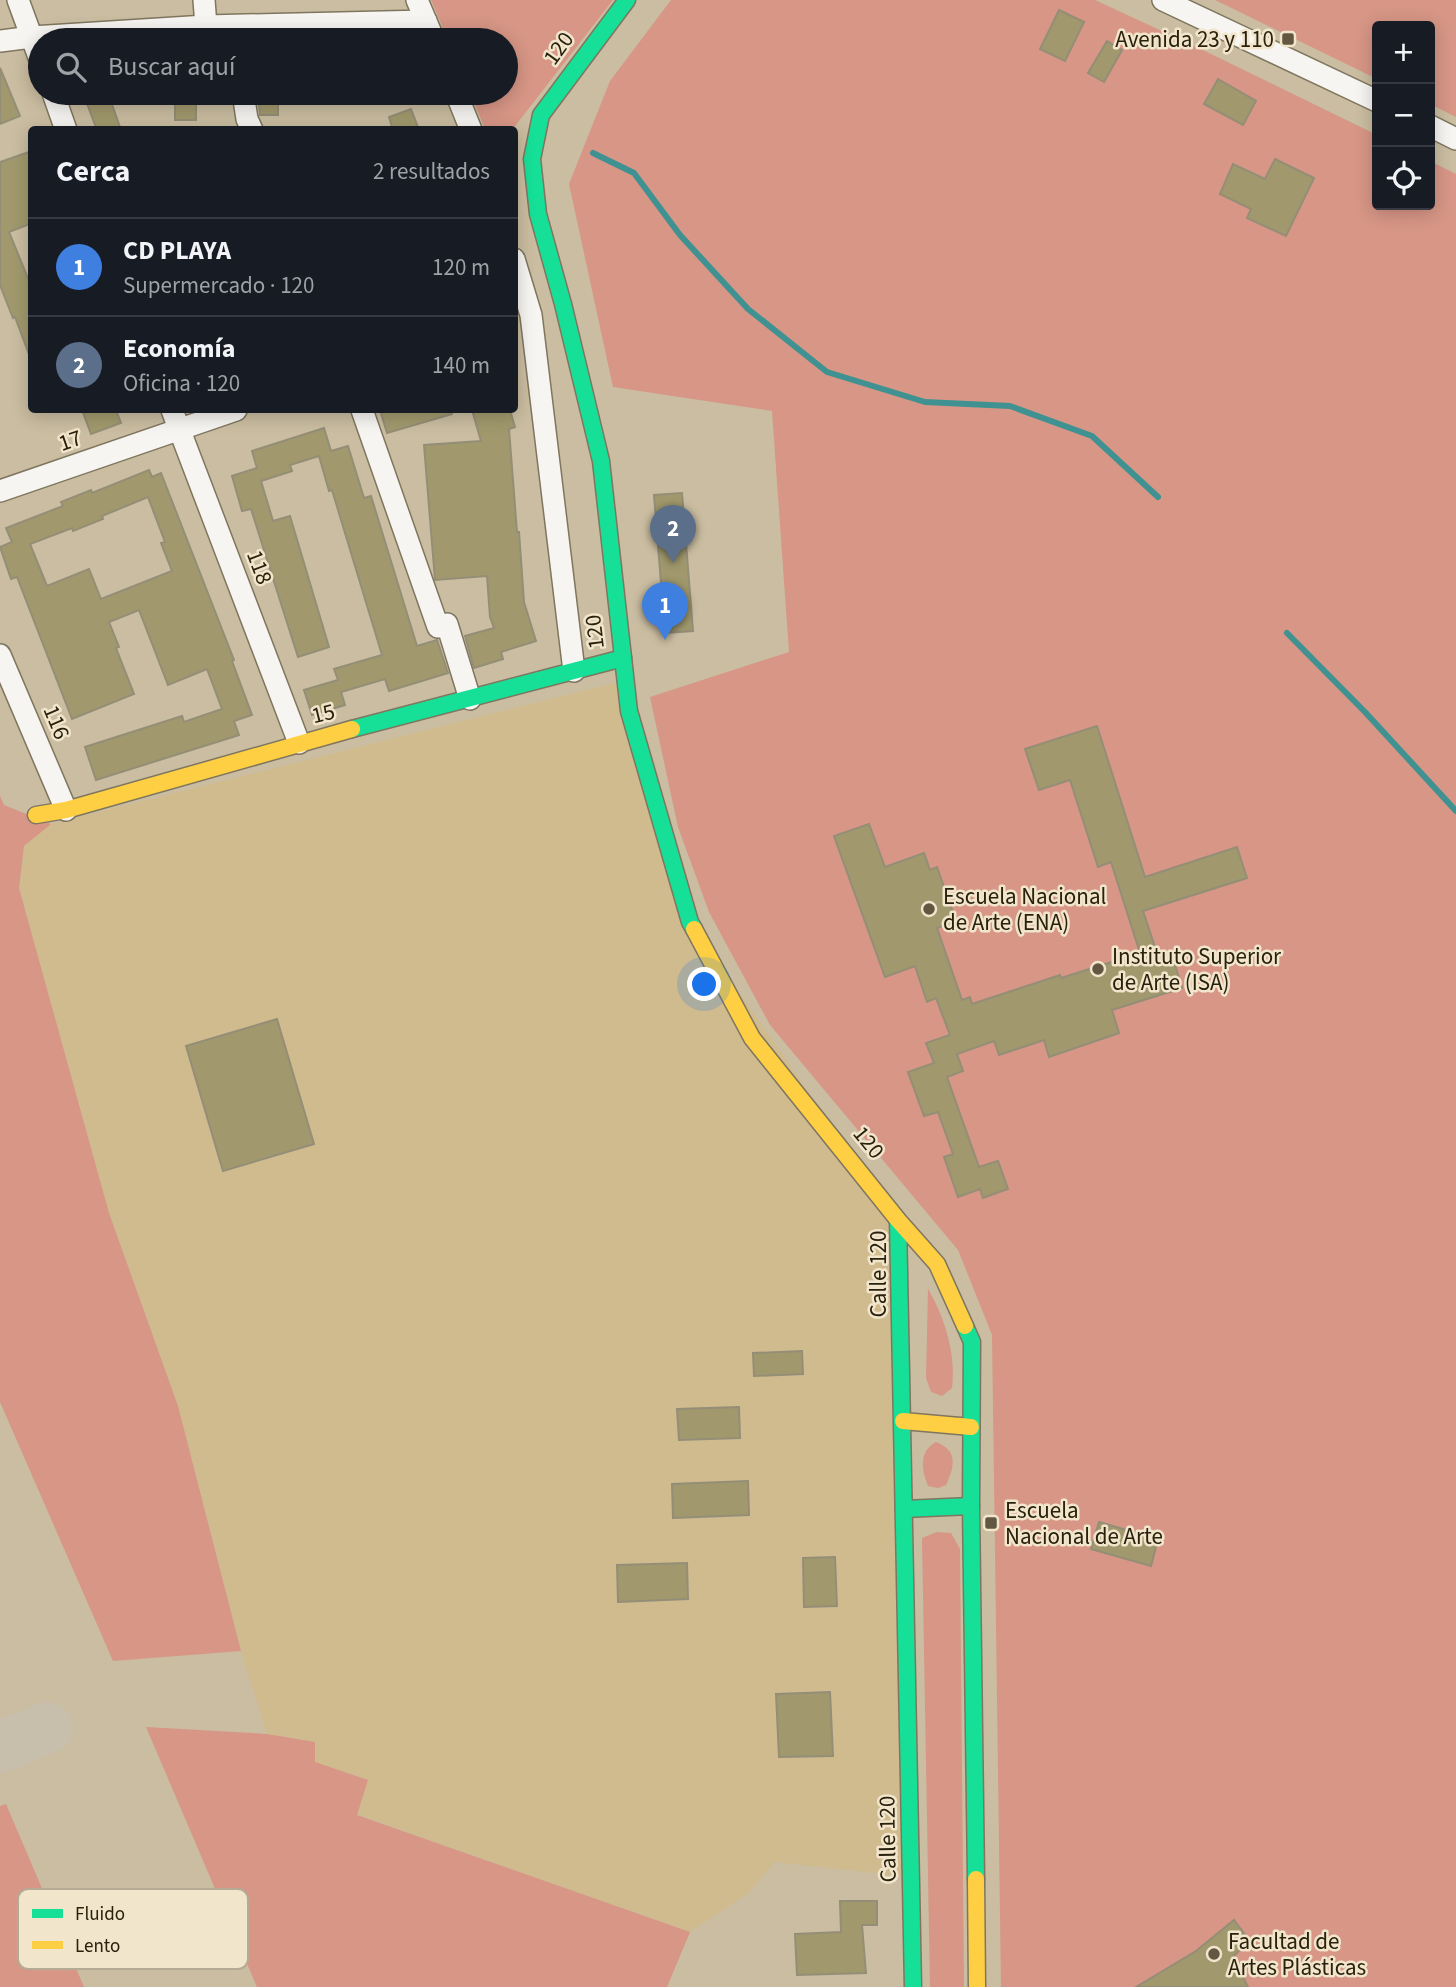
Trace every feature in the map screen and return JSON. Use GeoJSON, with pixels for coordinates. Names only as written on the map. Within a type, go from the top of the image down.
{"type":"FeatureCollection","features":[{"type":"Feature","properties":{"kind":"main road","name":"120"},"geometry":{"type":"LineString","coordinates":[[627,0],[541,115],[532,159],[538,214],[601,461],[629,711],[690,922],[752,1038],[898,1220]]}},
{"type":"Feature","properties":{"kind":"main road","name":"15"},"geometry":{"type":"LineString","coordinates":[[36,816],[66,810],[299,743],[623,658]]}},
{"type":"Feature","properties":{"kind":"main road","name":"Calle 120"},"geometry":{"type":"LineString","coordinates":[[898,1220],[913,1987]]}},
{"type":"Feature","properties":{"kind":"main road","name":"Calle 120"},"geometry":{"type":"LineString","coordinates":[[898,1220],[937,1264],[972,1342],[971,1506],[977,1987]]}},
{"type":"Feature","properties":{"kind":"main road"},"geometry":{"type":"LineString","coordinates":[[902,1422],[971,1427]]}},
{"type":"Feature","properties":{"kind":"main road"},"geometry":{"type":"LineString","coordinates":[[904,1509],[971,1506]]}},
{"type":"Feature","properties":{"kind":"street"},"geometry":{"type":"LineString","coordinates":[[18,0],[29,28]]}},
{"type":"Feature","properties":{"kind":"street"},"geometry":{"type":"LineString","coordinates":[[204,0],[206,26]]}},
{"type":"Feature","properties":{"kind":"street"},"geometry":{"type":"LineString","coordinates":[[417,0],[429,28]]}},
{"type":"Feature","properties":{"kind":"street"},"geometry":{"type":"LineString","coordinates":[[1163,0],[1372,99]]}},
{"type":"Feature","properties":{"kind":"street"},"geometry":{"type":"LineString","coordinates":[[174,28],[214,28]]}},
{"type":"Feature","properties":{"kind":"street"},"geometry":{"type":"LineString","coordinates":[[0,41],[28,38]]}},
{"type":"Feature","properties":{"kind":"street"},"geometry":{"type":"LineString","coordinates":[[57,105],[64,126]]}},
{"type":"Feature","properties":{"kind":"street"},"geometry":{"type":"LineString","coordinates":[[245,105],[250,126]]}},
{"type":"Feature","properties":{"kind":"street"},"geometry":{"type":"LineString","coordinates":[[461,105],[469,126]]}},
{"type":"Feature","properties":{"kind":"street"},"geometry":{"type":"LineString","coordinates":[[1435,128],[1456,139]]}},
{"type":"Feature","properties":{"kind":"street","name":"120"},"geometry":{"type":"LineString","coordinates":[[518,284],[574,671]]}},
{"type":"Feature","properties":{"kind":"street"},"geometry":{"type":"LineString","coordinates":[[523,317],[563,304]]}},
{"type":"Feature","properties":{"kind":"street","name":"17"},"geometry":{"type":"LineString","coordinates":[[0,491],[176,419],[216,413]]}},
{"type":"Feature","properties":{"kind":"street"},"geometry":{"type":"LineString","coordinates":[[363,413],[438,627],[447,624],[470,699]]}},
{"type":"Feature","properties":{"kind":"street","name":"118"},"geometry":{"type":"LineString","coordinates":[[176,419],[299,743]]}},
{"type":"Feature","properties":{"kind":"street","name":"116"},"geometry":{"type":"LineString","coordinates":[[0,655],[66,810]]}},
{"type":"Feature","properties":{"kind":"shaded area"},"geometry":{"type":"Polygon","coordinates":[[[431,0],[613,0],[515,126],[484,126],[475,105],[518,105],[518,28],[443,28],[431,0]]]}},
{"type":"Feature","properties":{"kind":"shaded area","name":"Instituto Superior de Arte (ISA)"},"geometry":{"type":"Polygon","coordinates":[[[671,0],[1095,0],[1372,133],[1372,210],[1435,210],[1435,164],[1456,174],[1456,1987],[1001,1987],[992,1335],[958,1250],[770,1025],[709,912],[678,827],[650,697],[789,652],[772,411],[613,387],[569,184],[610,81],[671,0]]]}},
{"type":"Feature","properties":{"kind":"shaded area"},"geometry":{"type":"Polygon","coordinates":[[[1215,0],[1456,0],[1456,117],[1435,106],[1435,21],[1372,21],[1372,77],[1215,0]]]}},
{"type":"Feature","properties":{"kind":"shaded area"},"geometry":{"type":"Polygon","coordinates":[[[626,680],[690,922],[898,1220],[911,1877],[774,1862],[750,1892],[690,1932],[356,1814],[367,1779],[314,1762],[315,1742],[267,1734],[241,1651],[178,1406],[109,1213],[19,888],[24,846],[51,824],[626,680]]]}},
{"type":"Feature","properties":{"kind":"shaded area"},"geometry":{"type":"Polygon","coordinates":[[[0,796],[4,805],[51,824],[24,846],[19,888],[109,1213],[178,1406],[241,1651],[113,1661],[0,1402],[0,796]]]}},
{"type":"Feature","properties":{"kind":"shaded area"},"geometry":{"type":"Polygon","coordinates":[[[928,1289],[944,1324],[951,1349],[952,1388],[942,1396],[931,1392],[926,1378],[928,1289]]]}},
{"type":"Feature","properties":{"kind":"shaded area"},"geometry":{"type":"Polygon","coordinates":[[[936,1442],[948,1450],[953,1460],[946,1485],[938,1488],[928,1486],[923,1467],[924,1455],[936,1442]]]}},
{"type":"Feature","properties":{"kind":"shaded area"},"geometry":{"type":"Polygon","coordinates":[[[937,1532],[951,1533],[960,1549],[964,1987],[930,1987],[922,1538],[937,1532]]]}},
{"type":"Feature","properties":{"kind":"shaded area"},"geometry":{"type":"Polygon","coordinates":[[[146,1727],[267,1734],[315,1742],[315,1762],[368,1780],[357,1815],[690,1932],[667,1987],[257,1987],[248,1966],[248,1889],[215,1889],[146,1727]]]}},
{"type":"Feature","properties":{"kind":"shaded area"},"geometry":{"type":"Polygon","coordinates":[[[6,1804],[42,1889],[18,1889],[18,1969],[76,1969],[84,1987],[0,1987],[0,1806],[6,1804]]]}},
{"type":"Feature","properties":{"kind":"building"},"geometry":{"type":"Polygon","coordinates":[[[1059,10],[1084,22],[1065,61],[1040,49],[1059,10]]]}},
{"type":"Feature","properties":{"kind":"building"},"geometry":{"type":"Polygon","coordinates":[[[1107,41],[1122,50],[1104,82],[1088,73],[1107,41]]]}},
{"type":"Feature","properties":{"kind":"building"},"geometry":{"type":"Polygon","coordinates":[[[0,68],[20,116],[0,124],[0,68]]]}},
{"type":"Feature","properties":{"kind":"building"},"geometry":{"type":"Polygon","coordinates":[[[1218,79],[1256,101],[1243,125],[1204,104],[1218,79]]]}},
{"type":"Feature","properties":{"kind":"building"},"geometry":{"type":"Polygon","coordinates":[[[88,105],[112,105],[120,126],[95,126],[88,105]]]}},
{"type":"Feature","properties":{"kind":"building"},"geometry":{"type":"Polygon","coordinates":[[[175,105],[196,105],[196,120],[175,120],[175,105]]]}},
{"type":"Feature","properties":{"kind":"building"},"geometry":{"type":"Polygon","coordinates":[[[259,105],[278,105],[278,115],[260,115],[259,105]]]}},
{"type":"Feature","properties":{"kind":"building"},"geometry":{"type":"Polygon","coordinates":[[[411,109],[417,126],[392,126],[389,117],[411,109]]]}},
{"type":"Feature","properties":{"kind":"building"},"geometry":{"type":"Polygon","coordinates":[[[28,152],[28,225],[9,232],[28,278],[28,352],[0,285],[0,162],[28,152]]]}},
{"type":"Feature","properties":{"kind":"building"},"geometry":{"type":"Polygon","coordinates":[[[1275,159],[1314,178],[1286,236],[1247,218],[1251,209],[1220,194],[1233,164],[1265,179],[1275,159]]]}},
{"type":"Feature","properties":{"kind":"building"},"geometry":{"type":"Polygon","coordinates":[[[83,413],[117,413],[121,423],[91,434],[83,413]]]}},
{"type":"Feature","properties":{"kind":"building"},"geometry":{"type":"Polygon","coordinates":[[[381,413],[452,413],[452,414],[387,433],[381,413]]]}},
{"type":"Feature","properties":{"kind":"building"},"geometry":{"type":"Polygon","coordinates":[[[473,413],[511,413],[515,427],[509,429],[524,602],[536,641],[501,652],[503,659],[474,668],[465,636],[494,628],[490,617],[487,576],[435,580],[424,445],[481,441],[473,413]]]}},
{"type":"Feature","properties":{"kind":"building"},"geometry":{"type":"Polygon","coordinates":[[[324,428],[331,451],[348,446],[364,498],[371,496],[417,646],[437,640],[448,673],[389,691],[385,679],[341,692],[345,705],[312,715],[304,690],[338,680],[334,669],[382,655],[332,490],[329,491],[319,456],[290,465],[292,471],[261,481],[273,521],[290,516],[329,647],[298,657],[251,509],[242,511],[232,476],[257,468],[252,451],[324,428]]]}},
{"type":"Feature","properties":{"kind":"building"},"geometry":{"type":"Polygon","coordinates":[[[149,470],[152,477],[161,473],[234,660],[232,661],[252,715],[234,721],[239,735],[96,780],[85,747],[182,716],[184,722],[222,709],[207,669],[168,685],[139,610],[109,622],[134,694],[72,719],[17,577],[11,579],[0,547],[12,542],[6,528],[63,506],[61,502],[91,490],[92,493],[149,470]],[[148,497],[73,531],[72,528],[30,544],[47,586],[89,569],[101,599],[172,571],[161,543],[165,542],[148,497]]]}},
{"type":"Feature","properties":{"kind":"building"},"geometry":{"type":"Polygon","coordinates":[[[682,493],[693,631],[665,633],[654,495],[682,493]]]}},
{"type":"Feature","properties":{"kind":"building"},"geometry":{"type":"Polygon","coordinates":[[[1097,726],[1145,877],[1237,847],[1247,878],[1143,911],[1160,962],[1173,958],[1182,988],[1112,1010],[1119,1033],[1049,1057],[1044,1040],[999,1055],[994,1041],[957,1054],[963,1071],[947,1077],[979,1167],[998,1161],[1008,1189],[983,1198],[980,1189],[958,1197],[944,1157],[953,1154],[938,1112],[924,1116],[908,1072],[934,1063],[926,1043],[950,1035],[936,998],[927,1002],[915,966],[885,977],[834,836],[869,824],[885,867],[924,853],[930,870],[937,867],[956,921],[937,928],[962,1000],[970,997],[972,1004],[1060,975],[1061,978],[1140,953],[1111,862],[1098,867],[1070,780],[1039,790],[1025,749],[1097,726]]]}},
{"type":"Feature","properties":{"kind":"building"},"geometry":{"type":"Polygon","coordinates":[[[277,1019],[314,1144],[223,1171],[186,1046],[277,1019]]]}},
{"type":"Feature","properties":{"kind":"building"},"geometry":{"type":"Polygon","coordinates":[[[802,1351],[803,1374],[754,1376],[753,1353],[802,1351]]]}},
{"type":"Feature","properties":{"kind":"building"},"geometry":{"type":"Polygon","coordinates":[[[739,1407],[740,1438],[679,1440],[677,1409],[739,1407]]]}},
{"type":"Feature","properties":{"kind":"building"},"geometry":{"type":"Polygon","coordinates":[[[748,1481],[749,1515],[673,1518],[672,1484],[748,1481]]]}},
{"type":"Feature","properties":{"kind":"building"},"geometry":{"type":"Polygon","coordinates":[[[1099,1522],[1158,1539],[1151,1566],[1091,1549],[1099,1522]]]}},
{"type":"Feature","properties":{"kind":"building"},"geometry":{"type":"Polygon","coordinates":[[[835,1557],[837,1606],[804,1607],[803,1558],[835,1557]]]}},
{"type":"Feature","properties":{"kind":"building"},"geometry":{"type":"Polygon","coordinates":[[[687,1563],[688,1599],[618,1602],[617,1565],[687,1563]]]}},
{"type":"Feature","properties":{"kind":"building"},"geometry":{"type":"Polygon","coordinates":[[[830,1692],[833,1756],[779,1757],[776,1694],[830,1692]]]}},
{"type":"Feature","properties":{"kind":"building"},"geometry":{"type":"Polygon","coordinates":[[[840,1901],[877,1901],[877,1925],[862,1925],[866,1973],[797,1975],[795,1934],[841,1932],[840,1901]]]}},
{"type":"Feature","properties":{"kind":"building","name":"Facultad de Artes Plásticas"},"geometry":{"type":"Polygon","coordinates":[[[1234,1920],[1249,1940],[1233,1957],[1248,1987],[1136,1987],[1196,1951],[1234,1920]]]}},
{"type":"Feature","properties":{"kind":"waterway"},"geometry":{"type":"LineString","coordinates":[[593,153],[634,173],[680,235],[748,309],[827,372],[925,402],[1010,406],[1092,436],[1158,497]]}},
{"type":"Feature","properties":{"kind":"waterway"},"geometry":{"type":"LineString","coordinates":[[1287,633],[1365,712],[1456,811]]}},
{"type":"Feature","properties":{"kind":"taxiway"},"geometry":{"type":"LineString","coordinates":[[0,1747],[47,1728]]}},
{"type":"Feature","properties":{"kind":"traffic: fast"},"geometry":{"type":"LineString","coordinates":[[627,0],[541,115],[532,159],[538,214],[601,461],[629,711],[694,929]]}},
{"type":"Feature","properties":{"kind":"traffic: fast"},"geometry":{"type":"LineString","coordinates":[[352,729],[623,658]]}},
{"type":"Feature","properties":{"kind":"traffic: fast"},"geometry":{"type":"LineString","coordinates":[[898,1220],[913,1987]]}},
{"type":"Feature","properties":{"kind":"traffic: fast"},"geometry":{"type":"LineString","coordinates":[[965,1326],[972,1342],[971,1506],[976,1879]]}},
{"type":"Feature","properties":{"kind":"traffic: fast"},"geometry":{"type":"LineString","coordinates":[[904,1509],[971,1506]]}},
{"type":"Feature","properties":{"kind":"traffic: slow"},"geometry":{"type":"LineString","coordinates":[[36,815],[66,810],[352,729]]}},
{"type":"Feature","properties":{"kind":"traffic: slow"},"geometry":{"type":"LineString","coordinates":[[694,929],[752,1038],[898,1220],[937,1264],[965,1326]]}},
{"type":"Feature","properties":{"kind":"traffic: slow"},"geometry":{"type":"LineString","coordinates":[[903,1421],[971,1427]]}},
{"type":"Feature","properties":{"kind":"traffic: slow"},"geometry":{"type":"LineString","coordinates":[[976,1879],[977,1987]]}},
{"type":"Feature","properties":{"kind":"place","name":"Avenida 23 y 110"},"geometry":{"type":"Point","coordinates":[1288,39]}},
{"type":"Feature","properties":{"kind":"place","name":"Economía"},"geometry":{"type":"Point","coordinates":[673,563]}},
{"type":"Feature","properties":{"kind":"place","name":"CD PLAYA"},"geometry":{"type":"Point","coordinates":[665,640]}},
{"type":"Feature","properties":{"kind":"place","name":"Escuela Nacional de Arte (ENA)"},"geometry":{"type":"Point","coordinates":[929,909]}},
{"type":"Feature","properties":{"kind":"place","name":"Instituto Superior de Arte (ISA)"},"geometry":{"type":"Point","coordinates":[1098,969]}},
{"type":"Feature","properties":{"kind":"place","name":"Escuela Nacional de Arte"},"geometry":{"type":"Point","coordinates":[991,1523]}},
{"type":"Feature","properties":{"kind":"place","name":"Facultad de Artes Plásticas"},"geometry":{"type":"Point","coordinates":[1214,1954]}}]}
